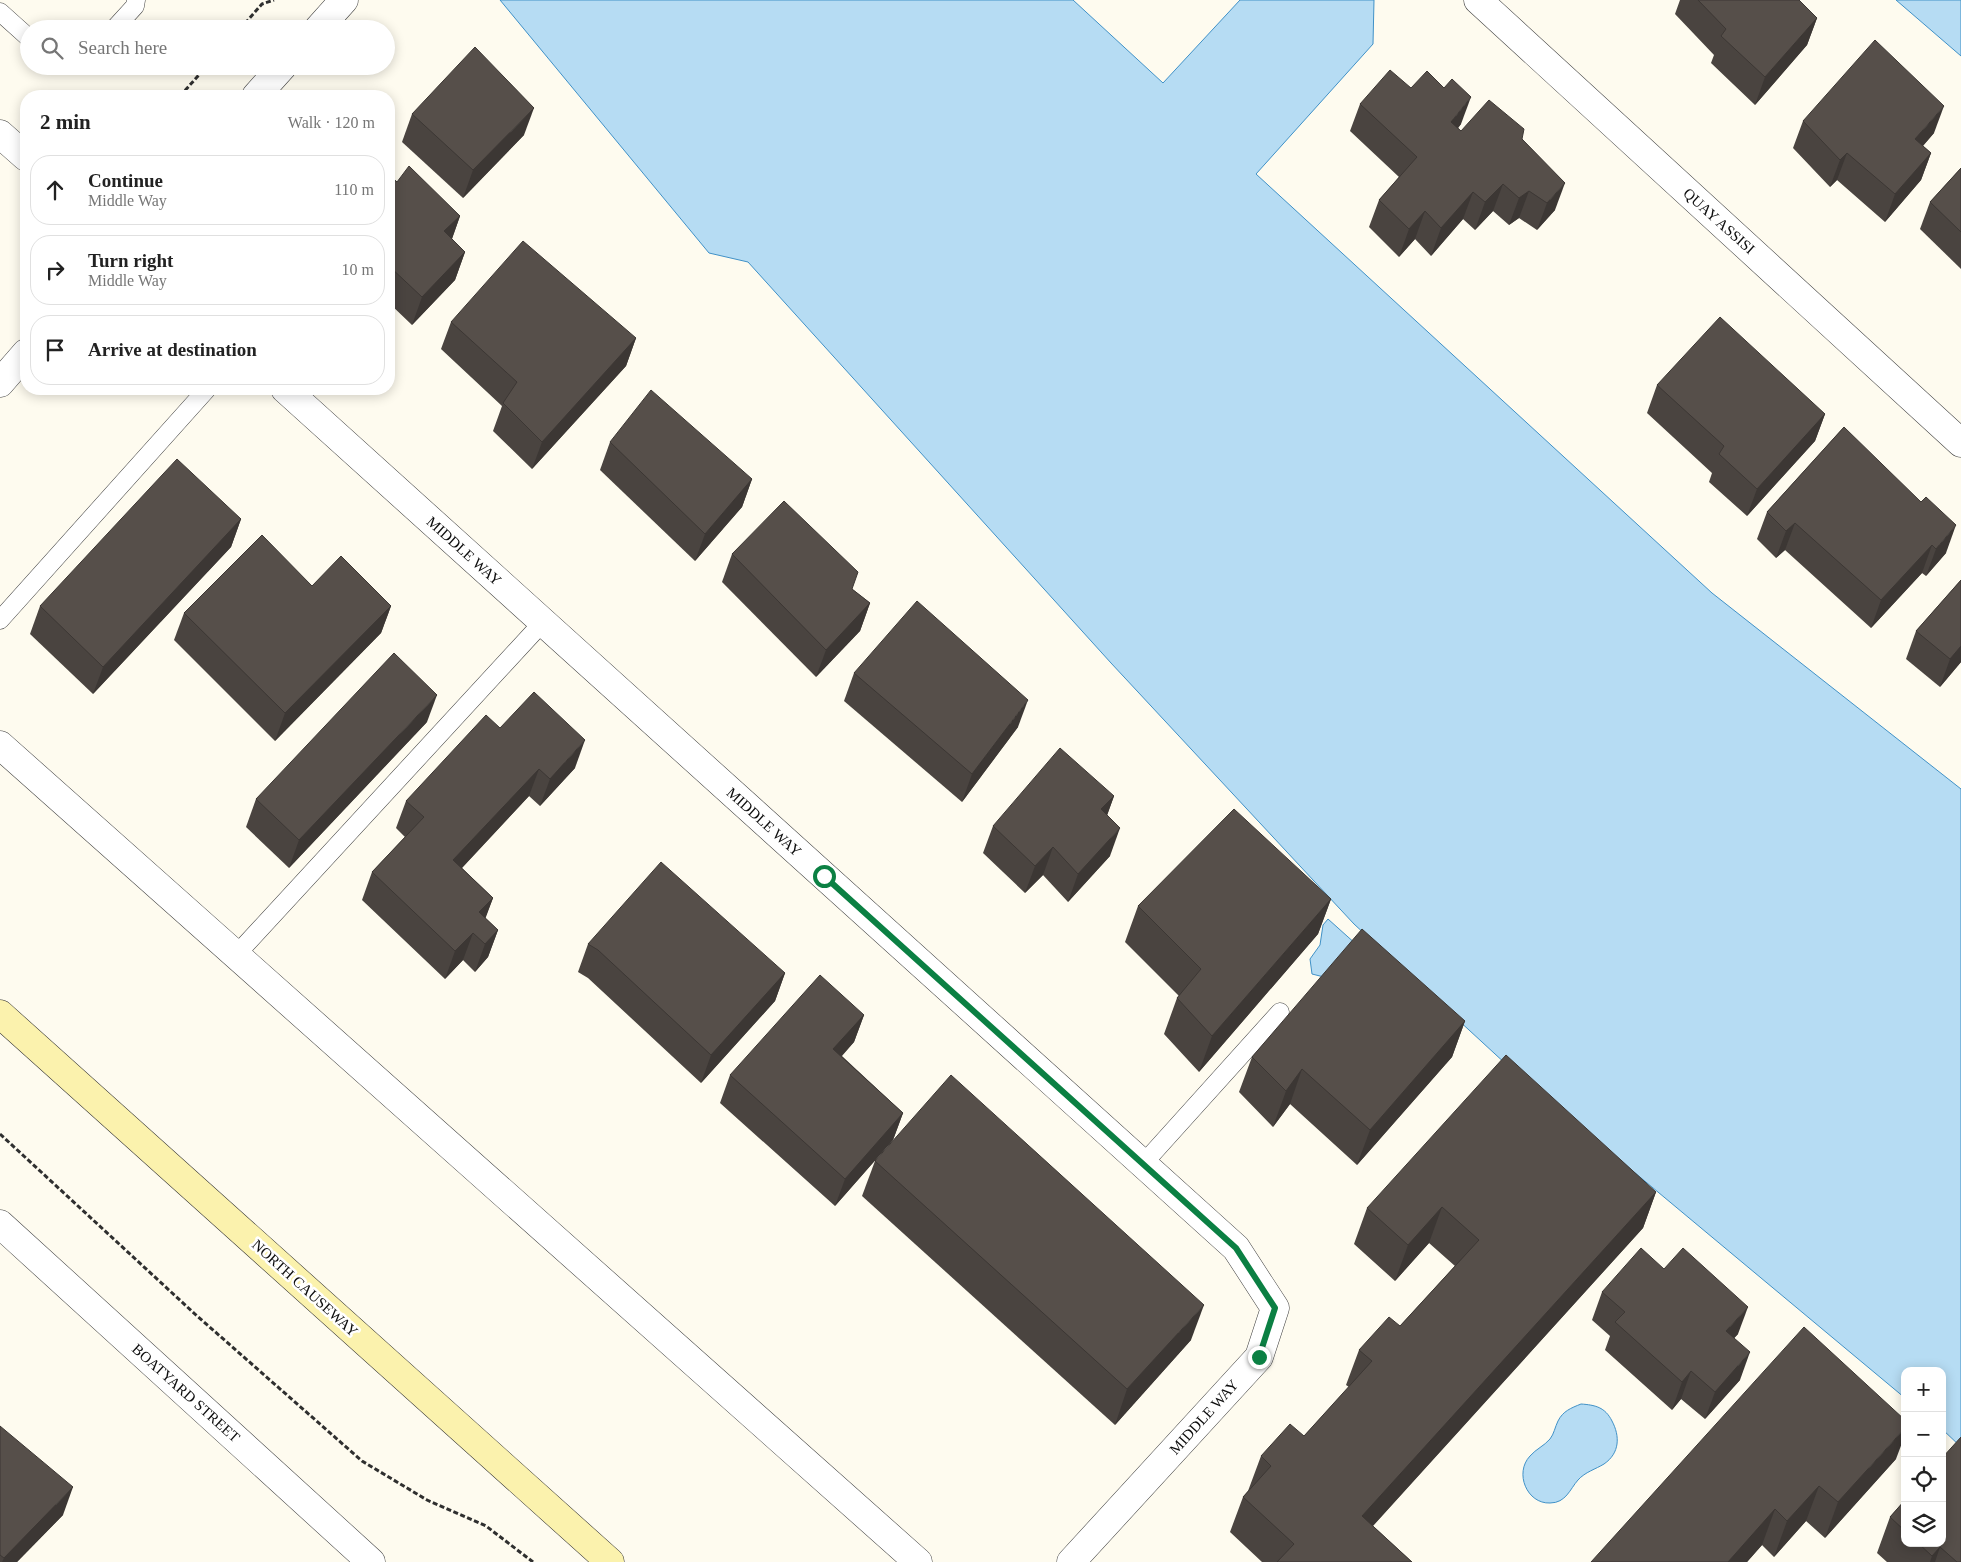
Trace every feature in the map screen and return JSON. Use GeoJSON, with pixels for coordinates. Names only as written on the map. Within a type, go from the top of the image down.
{"type":"FeatureCollection","features":[{"type":"Feature","properties":{"kind":"main road","name":"NORTH CAUSEWAY"},"geometry":{"type":"LineString","coordinates":[[0,1014],[603,1560]]}},
{"type":"Feature","properties":{"kind":"street"},"geometry":{"type":"LineString","coordinates":[[326,20],[344,0]]}},
{"type":"Feature","properties":{"kind":"street","name":"QUAY ASSISI"},"geometry":{"type":"LineString","coordinates":[[1478,0],[1961,443]]}},
{"type":"Feature","properties":{"kind":"street"},"geometry":{"type":"LineString","coordinates":[[261,90],[275,75]]}},
{"type":"Feature","properties":{"kind":"street"},"geometry":{"type":"LineString","coordinates":[[0,134],[20,152]]}},
{"type":"Feature","properties":{"kind":"street"},"geometry":{"type":"LineString","coordinates":[[0,383],[20,360]]}},
{"type":"Feature","properties":{"kind":"street","name":"MIDDLE WAY"},"geometry":{"type":"LineString","coordinates":[[292,395],[1236,1248],[1275,1308],[1259,1357],[1071,1562]]}},
{"type":"Feature","properties":{"kind":"street"},"geometry":{"type":"LineString","coordinates":[[0,745],[918,1562]]}},
{"type":"Feature","properties":{"kind":"street","name":"BOATYARD STREET"},"geometry":{"type":"LineString","coordinates":[[0,1224],[371,1562]]}},
{"type":"Feature","properties":{"kind":"lane"},"geometry":{"type":"LineString","coordinates":[[122,20],[135,6],[136,0]]}},
{"type":"Feature","properties":{"kind":"lane"},"geometry":{"type":"LineString","coordinates":[[0,12],[20,30]]}},
{"type":"Feature","properties":{"kind":"lane"},"geometry":{"type":"LineString","coordinates":[[0,620],[201,395]]}},
{"type":"Feature","properties":{"kind":"lane"},"geometry":{"type":"LineString","coordinates":[[236,955],[544,622]]}},
{"type":"Feature","properties":{"kind":"lane"},"geometry":{"type":"LineString","coordinates":[[1143,1164],[1280,1012]]}},
{"type":"Feature","properties":{"kind":"path"},"geometry":{"type":"LineString","coordinates":[[248,20],[262,4],[274,0]]}},
{"type":"Feature","properties":{"kind":"path"},"geometry":{"type":"LineString","coordinates":[[185,90],[199,75]]}},
{"type":"Feature","properties":{"kind":"path"},"geometry":{"type":"LineString","coordinates":[[0,1134],[196,1315],[362,1461],[426,1500],[486,1526],[533,1562]]}},
{"type":"Feature","properties":{"kind":"water"},"geometry":{"type":"Polygon","coordinates":[[[500,0],[1073,0],[1163,83],[1240,0],[1374,0],[1373,44],[1256,174],[1712,593],[1961,789],[1961,1447],[1946,1433],[1946,1367],[1901,1367],[1901,1395],[1520,1077],[1354,924],[1111,663],[748,262],[709,253],[500,0]]]}},
{"type":"Feature","properties":{"kind":"water"},"geometry":{"type":"Polygon","coordinates":[[[1896,0],[1961,0],[1961,56],[1896,0]]]}},
{"type":"Feature","properties":{"kind":"water"},"geometry":{"type":"Polygon","coordinates":[[[1328,919],[1367,954],[1324,977],[1312,974],[1310,959],[1320,945],[1323,925],[1328,919]]]}},
{"type":"Feature","properties":{"kind":"water"},"geometry":{"type":"Polygon","coordinates":[[[1581,1404],[1599,1408],[1609,1416],[1615,1427],[1617,1438],[1616,1450],[1604,1464],[1581,1477],[1560,1501],[1542,1502],[1529,1493],[1525,1486],[1523,1471],[1525,1463],[1532,1454],[1550,1439],[1562,1415],[1581,1404]]]}},
{"type":"Feature","properties":{"kind":"building"},"geometry":{"type":"Polygon","coordinates":[[[1698,0],[1799,0],[1817,18],[1765,77],[1721,36],[1726,29],[1698,0]]]}},
{"type":"Feature","properties":{"kind":"building"},"geometry":{"type":"Polygon","coordinates":[[[1875,40],[1944,106],[1915,139],[1931,153],[1895,194],[1847,153],[1840,160],[1803,121],[1875,40]]]}},
{"type":"Feature","properties":{"kind":"building"},"geometry":{"type":"Polygon","coordinates":[[[475,47],[534,108],[473,170],[412,114],[475,47]]]}},
{"type":"Feature","properties":{"kind":"building"},"geometry":{"type":"Polygon","coordinates":[[[1390,70],[1411,88],[1427,71],[1444,88],[1452,79],[1471,97],[1451,122],[1461,131],[1489,100],[1524,129],[1522,139],[1565,183],[1547,203],[1529,191],[1519,198],[1503,184],[1485,202],[1473,192],[1441,228],[1425,211],[1409,229],[1379,200],[1417,157],[1360,104],[1390,70]]]}},
{"type":"Feature","properties":{"kind":"building"},"geometry":{"type":"Polygon","coordinates":[[[409,166],[460,216],[444,231],[465,252],[422,297],[395,272],[395,180],[397,182],[409,166]]]}},
{"type":"Feature","properties":{"kind":"building"},"geometry":{"type":"Polygon","coordinates":[[[1961,168],[1961,232],[1930,202],[1961,168]]]}},
{"type":"Feature","properties":{"kind":"building"},"geometry":{"type":"Polygon","coordinates":[[[523,241],[636,338],[542,442],[503,403],[517,382],[451,322],[523,241]]]}},
{"type":"Feature","properties":{"kind":"building"},"geometry":{"type":"Polygon","coordinates":[[[1720,317],[1825,414],[1757,489],[1719,454],[1724,446],[1657,385],[1720,317]]]}},
{"type":"Feature","properties":{"kind":"building"},"geometry":{"type":"Polygon","coordinates":[[[651,390],[752,479],[705,534],[610,442],[651,390]]]}},
{"type":"Feature","properties":{"kind":"building"},"geometry":{"type":"Polygon","coordinates":[[[1844,427],[1921,502],[1926,497],[1956,525],[1936,549],[1932,545],[1881,600],[1795,523],[1786,531],[1767,512],[1844,427]]]}},
{"type":"Feature","properties":{"kind":"building"},"geometry":{"type":"Polygon","coordinates":[[[177,459],[241,519],[103,667],[40,606],[177,459]]]}},
{"type":"Feature","properties":{"kind":"building"},"geometry":{"type":"Polygon","coordinates":[[[784,501],[858,572],[852,589],[870,603],[826,650],[732,554],[784,501]]]}},
{"type":"Feature","properties":{"kind":"building"},"geometry":{"type":"Polygon","coordinates":[[[262,535],[312,586],[341,556],[391,606],[285,713],[184,613],[262,535]]]}},
{"type":"Feature","properties":{"kind":"building"},"geometry":{"type":"Polygon","coordinates":[[[1961,580],[1961,646],[1950,659],[1916,631],[1961,580]]]}},
{"type":"Feature","properties":{"kind":"building"},"geometry":{"type":"Polygon","coordinates":[[[917,601],[1028,700],[972,774],[854,673],[917,601]]]}},
{"type":"Feature","properties":{"kind":"building"},"geometry":{"type":"Polygon","coordinates":[[[394,653],[437,695],[299,840],[256,799],[394,653]]]}},
{"type":"Feature","properties":{"kind":"building"},"geometry":{"type":"Polygon","coordinates":[[[534,692],[585,740],[550,779],[539,769],[453,860],[493,898],[479,912],[498,930],[485,944],[473,933],[455,951],[372,872],[424,817],[406,801],[486,715],[500,728],[534,692]]]}},
{"type":"Feature","properties":{"kind":"building"},"geometry":{"type":"Polygon","coordinates":[[[1060,748],[1114,796],[1101,809],[1120,828],[1078,874],[1053,847],[1035,866],[993,826],[1060,748]]]}},
{"type":"Feature","properties":{"kind":"building"},"geometry":{"type":"Polygon","coordinates":[[[1234,809],[1331,899],[1212,1036],[1177,998],[1201,969],[1138,906],[1234,809]]]}},
{"type":"Feature","properties":{"kind":"building"},"geometry":{"type":"Polygon","coordinates":[[[661,862],[785,973],[711,1055],[598,950],[588,944],[661,862]]]}},
{"type":"Feature","properties":{"kind":"building"},"geometry":{"type":"Polygon","coordinates":[[[1362,929],[1465,1021],[1370,1130],[1302,1069],[1286,1091],[1252,1057],[1362,929]]]}},
{"type":"Feature","properties":{"kind":"building"},"geometry":{"type":"Polygon","coordinates":[[[820,975],[864,1015],[833,1049],[903,1113],[845,1179],[730,1075],[820,975]]]}},
{"type":"Feature","properties":{"kind":"building"},"geometry":{"type":"Polygon","coordinates":[[[1506,1055],[1656,1192],[1362,1516],[1412,1562],[1277,1562],[1294,1544],[1243,1497],[1271,1466],[1261,1456],[1290,1424],[1304,1436],[1372,1361],[1359,1350],[1389,1317],[1400,1326],[1479,1240],[1442,1207],[1408,1245],[1367,1208],[1506,1055]]]}},
{"type":"Feature","properties":{"kind":"building"},"geometry":{"type":"Polygon","coordinates":[[[951,1075],[1204,1305],[1127,1389],[875,1161],[951,1075]]]}},
{"type":"Feature","properties":{"kind":"building"},"geometry":{"type":"Polygon","coordinates":[[[1641,1248],[1664,1269],[1683,1248],[1748,1307],[1726,1331],[1750,1352],[1715,1392],[1691,1371],[1682,1382],[1615,1322],[1625,1312],[1602,1292],[1641,1248]]]}},
{"type":"Feature","properties":{"kind":"building"},"geometry":{"type":"Polygon","coordinates":[[[1804,1327],[1901,1416],[1901,1432],[1838,1502],[1819,1486],[1787,1521],[1775,1509],[1728,1562],[1591,1562],[1804,1327]]]}},
{"type":"Feature","properties":{"kind":"building"},"geometry":{"type":"Polygon","coordinates":[[[0,1426],[73,1487],[4,1558],[0,1555],[0,1426]]]}},
{"type":"Feature","properties":{"kind":"building"},"geometry":{"type":"Polygon","coordinates":[[[1961,1437],[1961,1562],[1957,1562],[1940,1547],[1946,1547],[1946,1454],[1961,1437]]]}},
{"type":"Feature","properties":{"kind":"building"},"geometry":{"type":"Polygon","coordinates":[[[1901,1505],[1901,1527],[1890,1517],[1901,1505]]]}},
{"type":"Feature","properties":{"kind":"building"},"geometry":{"type":"Polygon","coordinates":[[[1922,1547],[1940,1547],[1932,1556],[1922,1547]]]}},
{"type":"Feature","properties":{"kind":"route"},"geometry":{"type":"LineString","coordinates":[[824,876],[1236,1248],[1275,1308],[1259,1357]]}}]}
